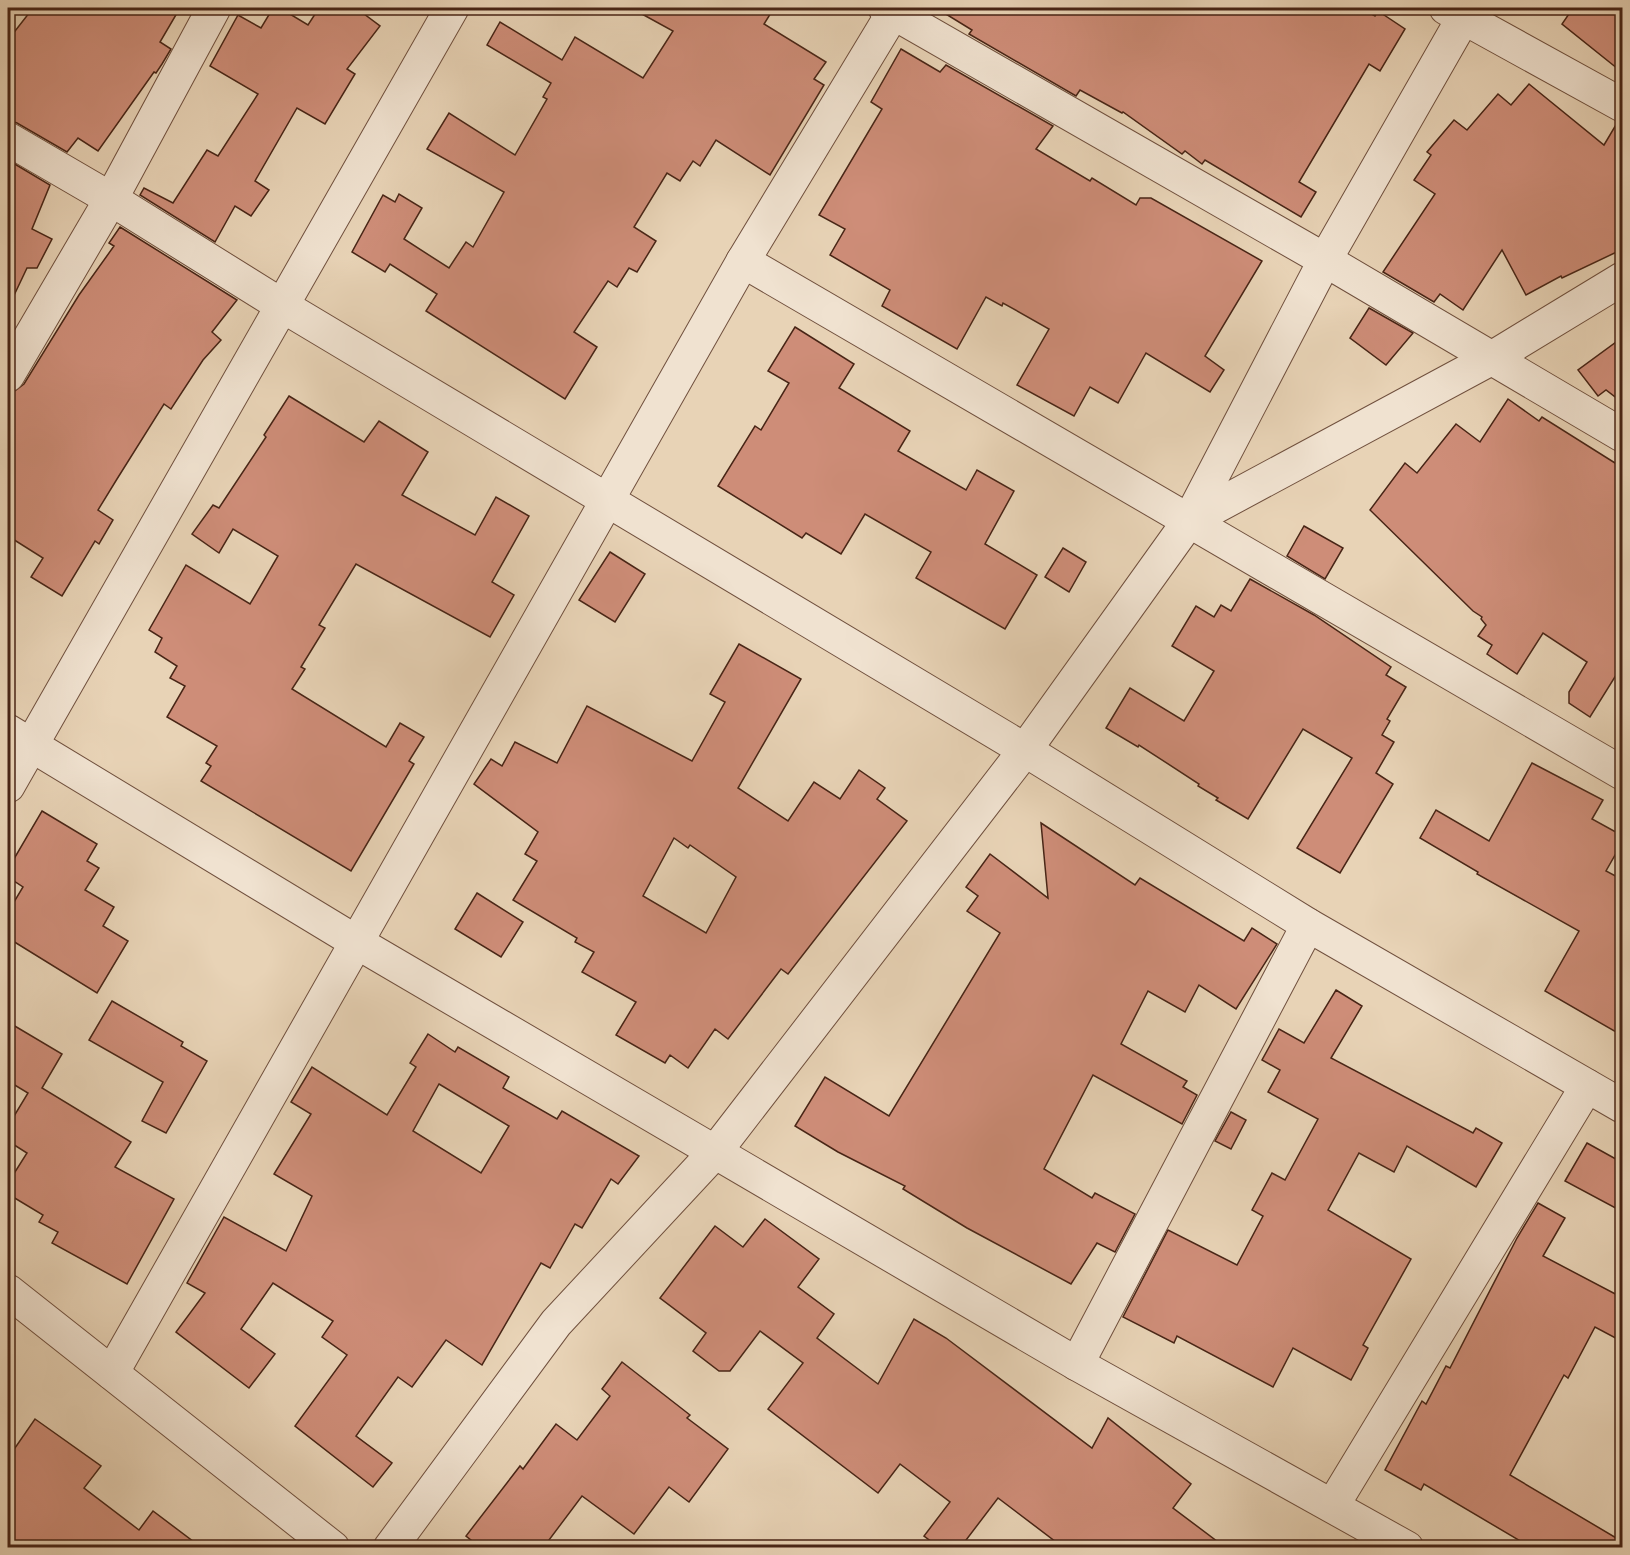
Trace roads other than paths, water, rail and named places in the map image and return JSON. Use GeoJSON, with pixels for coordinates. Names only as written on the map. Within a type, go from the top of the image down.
{"type":"FeatureCollection","features":[{"type":"Feature","properties":{"kind":"street"},"geometry":{"type":"LineString","coordinates":[[8,375],[111,198],[214,8]]}},
{"type":"Feature","properties":{"kind":"street"},"geometry":{"type":"LineString","coordinates":[[8,786],[19,738],[281,305],[452,8]]}},
{"type":"Feature","properties":{"kind":"street"},"geometry":{"type":"LineString","coordinates":[[112,1373],[358,943],[607,499],[891,9],[1623,435]]}},
{"type":"Feature","properties":{"kind":"street"},"geometry":{"type":"LineString","coordinates":[[390,1548],[556,1323],[715,1152],[1025,750],[1189,521],[1325,260],[1460,11],[1623,105]]}},
{"type":"Feature","properties":{"kind":"street"},"geometry":{"type":"LineString","coordinates":[[8,140],[111,198],[281,305],[1025,750],[1308,925],[1623,1106]]}},
{"type":"Feature","properties":{"kind":"street"},"geometry":{"type":"LineString","coordinates":[[743,261],[1623,773]]}},
{"type":"Feature","properties":{"kind":"street"},"geometry":{"type":"LineString","coordinates":[[1189,521],[1491,358],[1623,279]]}},
{"type":"Feature","properties":{"kind":"street"},"geometry":{"type":"LineString","coordinates":[[19,738],[358,943],[1077,1364],[1407,1548]]}},
{"type":"Feature","properties":{"kind":"street"},"geometry":{"type":"LineString","coordinates":[[1077,1364],[1308,925]]}},
{"type":"Feature","properties":{"kind":"street"},"geometry":{"type":"LineString","coordinates":[[1333,1505],[1587,1086]]}},
{"type":"Feature","properties":{"kind":"street"},"geometry":{"type":"LineString","coordinates":[[8,1291],[333,1548]]}}]}
